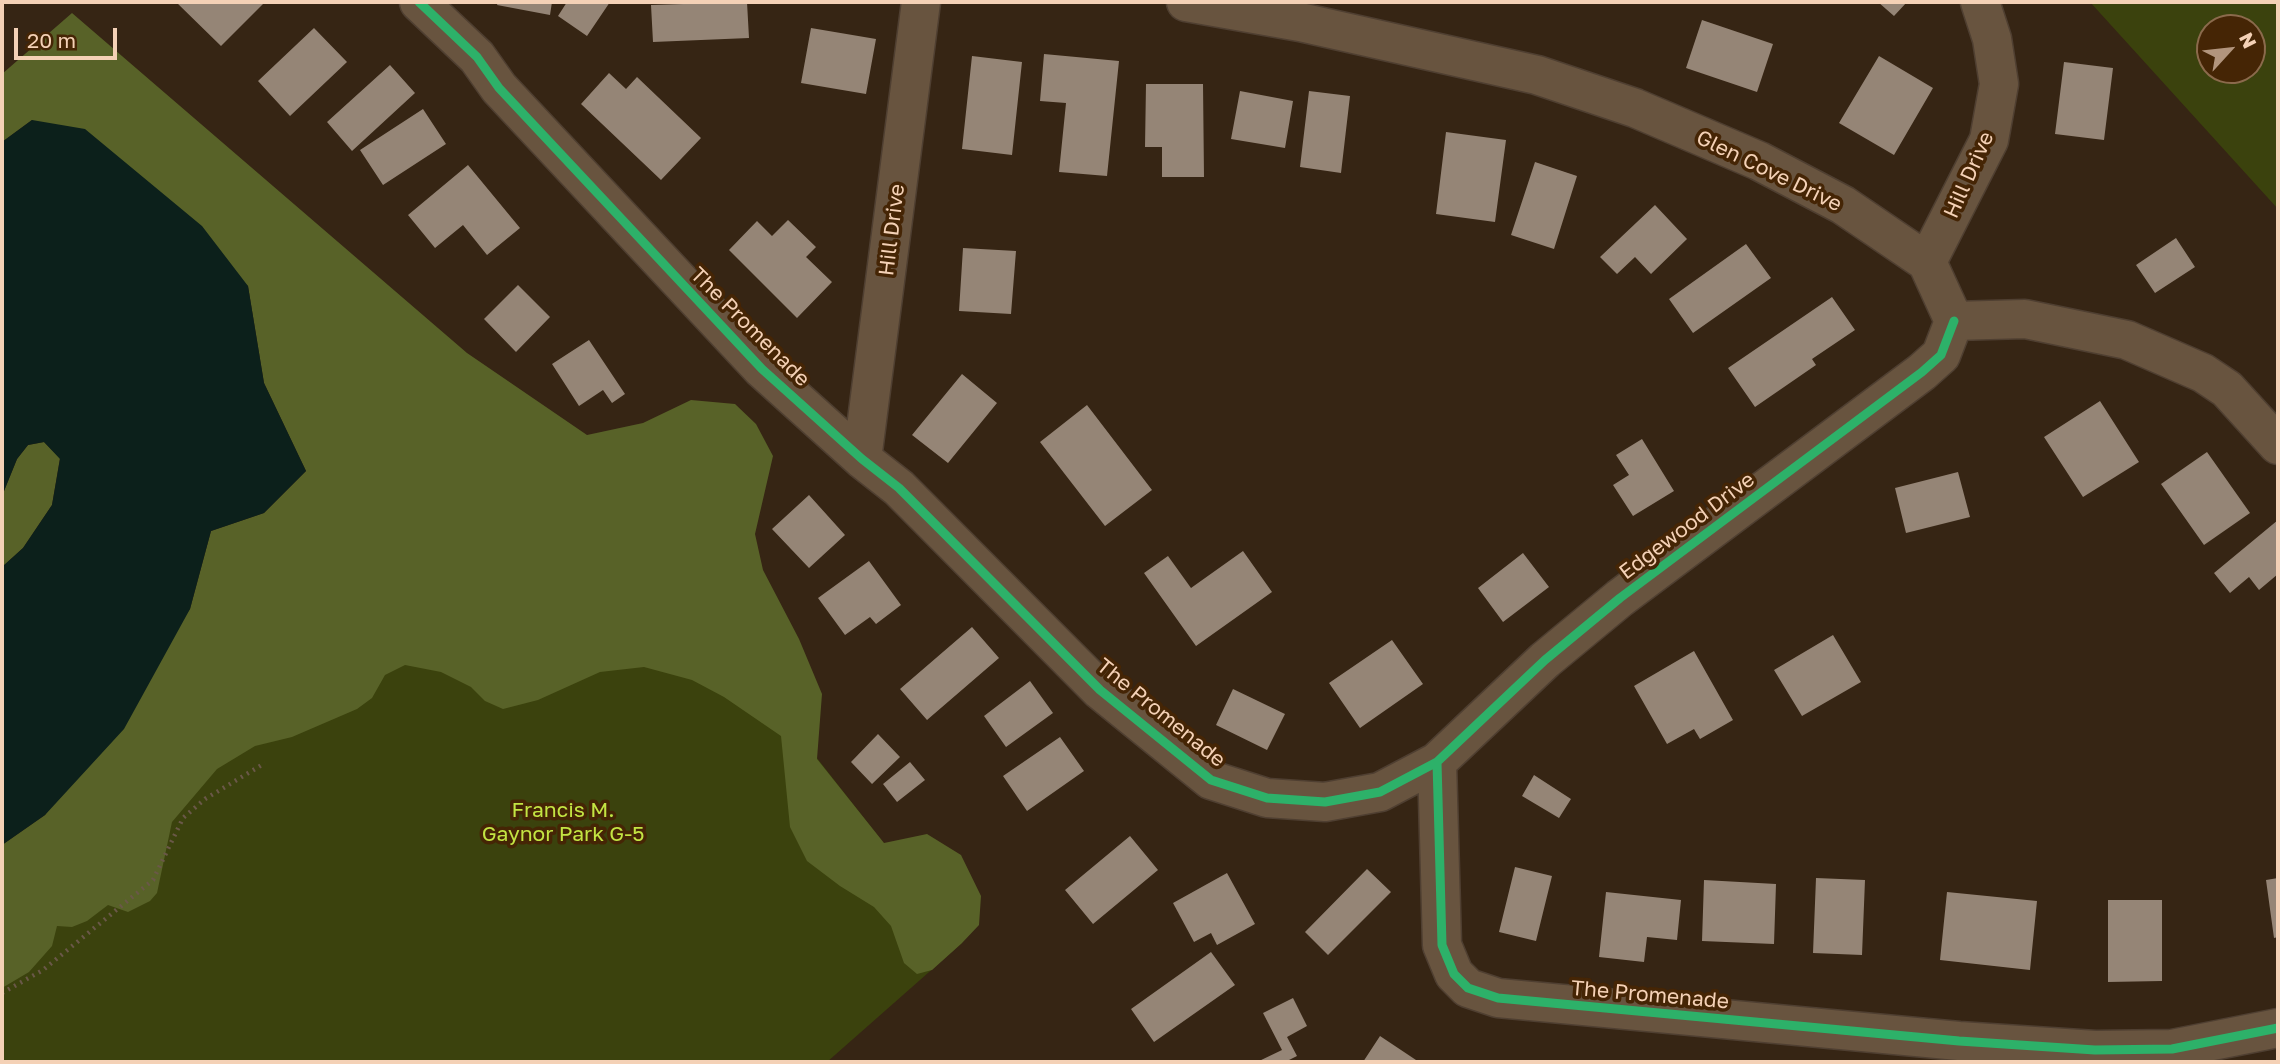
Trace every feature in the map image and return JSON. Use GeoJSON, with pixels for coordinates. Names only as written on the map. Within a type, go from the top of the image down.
{"type":"FeatureCollection","features":[{"type":"Feature","properties":{"kind":"street","name":"Hill Drive"},"geometry":{"type":"LineString","coordinates":[[862,459],[921,2]]}},
{"type":"Feature","properties":{"kind":"street","name":"Glen Cove Drive"},"geometry":{"type":"LineString","coordinates":[[1186,2],[1300,22],[1537,75],[1635,108],[1759,161],[1843,205],[1927,262]]}},
{"type":"Feature","properties":{"kind":"street","name":"Hill Drive"},"geometry":{"type":"LineString","coordinates":[[1927,262],[1989,140],[1999,84],[1992,39],[1980,2]]}},
{"type":"Feature","properties":{"kind":"street","name":"The Promenade"},"geometry":{"type":"LineString","coordinates":[[423,4],[477,58],[499,88],[762,369],[862,459],[899,488],[1100,690],[1211,780],[1268,798],[1325,802],[1380,792],[1437,762],[1441,945],[1454,974],[1468,988],[1498,998],[1958,1051],[2172,1049],[2278,1028]]}},
{"type":"Feature","properties":{"kind":"street"},"geometry":{"type":"LineString","coordinates":[[1927,262],[1954,321],[2025,318],[2127,341],[2203,373],[2227,389],[2278,445]]}},
{"type":"Feature","properties":{"kind":"street","name":"Edgewood Drive"},"geometry":{"type":"LineString","coordinates":[[1437,762],[1545,660],[1620,598],[1922,372],[1941,355],[1954,321]]}},
{"type":"Feature","properties":{"kind":"path"},"geometry":{"type":"LineString","coordinates":[[2,993],[43,970],[153,880],[183,818],[205,799],[265,763]]}},
{"type":"Feature","properties":{"kind":"green space"},"geometry":{"type":"Polygon","coordinates":[[[2090,2],[2278,2],[2278,209],[2090,2]]]}},
{"type":"Feature","properties":{"kind":"green space"},"geometry":{"type":"Polygon","coordinates":[[[72,13],[467,353],[587,435],[643,423],[691,400],[735,404],[756,424],[773,456],[755,534],[763,570],[799,639],[822,694],[817,759],[884,843],[927,834],[961,855],[981,896],[979,925],[962,943],[932,970],[917,974],[904,963],[891,926],[874,907],[807,861],[790,827],[781,736],[724,697],[692,680],[644,667],[600,672],[538,700],[503,709],[485,701],[471,687],[441,672],[405,665],[385,675],[372,698],[357,709],[292,737],[255,746],[217,769],[172,822],[157,893],[150,901],[128,912],[108,905],[87,921],[72,927],[57,926],[52,946],[29,972],[2,988],[2,845],[45,815],[190,609],[211,531],[264,513],[306,471],[264,383],[248,286],[32,120],[2,142],[2,74],[72,13]]]}},
{"type":"Feature","properties":{"kind":"green space"},"geometry":{"type":"Polygon","coordinates":[[[44,442],[60,458],[52,505],[23,548],[2,567],[2,496],[17,459],[28,445],[44,442]]]}},
{"type":"Feature","properties":{"kind":"green space","name":"Francis M. Gaynor Park G-5"},"geometry":{"type":"Polygon","coordinates":[[[617,503],[962,943],[827,1062],[2,1062],[2,892],[617,503]]]}},
{"type":"Feature","properties":{"kind":"water"},"geometry":{"type":"Polygon","coordinates":[[[32,120],[85,129],[202,226],[248,286],[264,383],[306,471],[264,513],[211,531],[190,609],[124,729],[45,815],[2,845],[2,567],[23,548],[52,505],[60,459],[44,442],[28,445],[17,459],[2,496],[2,142],[32,120]]]}},
{"type":"Feature","properties":{"kind":"building"},"geometry":{"type":"Polygon","coordinates":[[[176,2],[265,2],[221,46],[176,2]]]}},
{"type":"Feature","properties":{"kind":"building"},"geometry":{"type":"Polygon","coordinates":[[[498,2],[552,2],[550,15],[497,5],[498,2]]]}},
{"type":"Feature","properties":{"kind":"building"},"geometry":{"type":"Polygon","coordinates":[[[567,2],[610,2],[587,36],[558,16],[567,2]]]}},
{"type":"Feature","properties":{"kind":"building"},"geometry":{"type":"Polygon","coordinates":[[[747,2],[749,38],[653,42],[651,5],[747,2]]]}},
{"type":"Feature","properties":{"kind":"building"},"geometry":{"type":"Polygon","coordinates":[[[1878,2],[1907,2],[1894,16],[1878,2]]]}},
{"type":"Feature","properties":{"kind":"building"},"geometry":{"type":"Polygon","coordinates":[[[1702,20],[1773,44],[1757,92],[1686,68],[1702,20]]]}},
{"type":"Feature","properties":{"kind":"building"},"geometry":{"type":"Polygon","coordinates":[[[314,28],[347,62],[290,116],[258,81],[314,28]]]}},
{"type":"Feature","properties":{"kind":"building"},"geometry":{"type":"Polygon","coordinates":[[[811,28],[876,39],[866,94],[801,83],[811,28]]]}},
{"type":"Feature","properties":{"kind":"building"},"geometry":{"type":"Polygon","coordinates":[[[1044,54],[1119,61],[1107,176],[1059,172],[1066,103],[1040,101],[1044,54]]]}},
{"type":"Feature","properties":{"kind":"building"},"geometry":{"type":"Polygon","coordinates":[[[972,56],[1022,62],[1012,155],[962,149],[972,56]]]}},
{"type":"Feature","properties":{"kind":"building"},"geometry":{"type":"Polygon","coordinates":[[[1879,56],[1933,88],[1894,155],[1839,123],[1879,56]]]}},
{"type":"Feature","properties":{"kind":"building"},"geometry":{"type":"Polygon","coordinates":[[[2064,62],[2113,68],[2104,140],[2055,134],[2064,62]]]}},
{"type":"Feature","properties":{"kind":"building"},"geometry":{"type":"Polygon","coordinates":[[[390,65],[415,93],[352,151],[327,122],[390,65]]]}},
{"type":"Feature","properties":{"kind":"building"},"geometry":{"type":"Polygon","coordinates":[[[609,73],[626,89],[637,77],[701,138],[661,180],[581,104],[609,73]]]}},
{"type":"Feature","properties":{"kind":"building"},"geometry":{"type":"Polygon","coordinates":[[[1146,84],[1203,84],[1204,177],[1162,177],[1162,147],[1145,147],[1146,84]]]}},
{"type":"Feature","properties":{"kind":"building"},"geometry":{"type":"Polygon","coordinates":[[[1240,91],[1293,101],[1285,148],[1231,139],[1240,91]]]}},
{"type":"Feature","properties":{"kind":"building"},"geometry":{"type":"Polygon","coordinates":[[[1309,91],[1350,96],[1341,173],[1300,167],[1309,91]]]}},
{"type":"Feature","properties":{"kind":"building"},"geometry":{"type":"Polygon","coordinates":[[[423,109],[446,144],[383,185],[360,150],[423,109]]]}},
{"type":"Feature","properties":{"kind":"building"},"geometry":{"type":"Polygon","coordinates":[[[1446,132],[1506,140],[1495,222],[1436,214],[1446,132]]]}},
{"type":"Feature","properties":{"kind":"building"},"geometry":{"type":"Polygon","coordinates":[[[1535,162],[1577,176],[1554,249],[1511,235],[1535,162]]]}},
{"type":"Feature","properties":{"kind":"building"},"geometry":{"type":"Polygon","coordinates":[[[468,165],[520,228],[487,255],[463,225],[435,248],[408,215],[468,165]]]}},
{"type":"Feature","properties":{"kind":"building"},"geometry":{"type":"Polygon","coordinates":[[[1655,205],[1687,239],[1651,274],[1635,257],[1617,274],[1600,257],[1655,205]]]}},
{"type":"Feature","properties":{"kind":"building"},"geometry":{"type":"Polygon","coordinates":[[[788,220],[816,247],[806,257],[832,282],[797,318],[729,250],[757,221],[772,236],[788,220]]]}},
{"type":"Feature","properties":{"kind":"building"},"geometry":{"type":"Polygon","coordinates":[[[2176,238],[2195,267],[2155,293],[2136,265],[2176,238]]]}},
{"type":"Feature","properties":{"kind":"building"},"geometry":{"type":"Polygon","coordinates":[[[1746,244],[1771,278],[1693,333],[1669,299],[1746,244]]]}},
{"type":"Feature","properties":{"kind":"building"},"geometry":{"type":"Polygon","coordinates":[[[963,248],[1016,251],[1011,314],[959,311],[963,248]]]}},
{"type":"Feature","properties":{"kind":"building"},"geometry":{"type":"Polygon","coordinates":[[[518,285],[550,317],[516,352],[484,319],[518,285]]]}},
{"type":"Feature","properties":{"kind":"building"},"geometry":{"type":"Polygon","coordinates":[[[1832,297],[1855,330],[1812,359],[1816,365],[1755,407],[1728,368],[1832,297]]]}},
{"type":"Feature","properties":{"kind":"building"},"geometry":{"type":"Polygon","coordinates":[[[589,340],[625,394],[612,403],[603,390],[579,406],[552,364],[589,340]]]}},
{"type":"Feature","properties":{"kind":"building"},"geometry":{"type":"Polygon","coordinates":[[[962,374],[997,403],[948,463],[912,435],[962,374]]]}},
{"type":"Feature","properties":{"kind":"building"},"geometry":{"type":"Polygon","coordinates":[[[2100,401],[2139,462],[2083,497],[2044,437],[2100,401]]]}},
{"type":"Feature","properties":{"kind":"building"},"geometry":{"type":"Polygon","coordinates":[[[1087,405],[1152,490],[1105,526],[1040,442],[1087,405]]]}},
{"type":"Feature","properties":{"kind":"building"},"geometry":{"type":"Polygon","coordinates":[[[1642,439],[1674,491],[1633,516],[1613,485],[1629,475],[1616,455],[1642,439]]]}},
{"type":"Feature","properties":{"kind":"building"},"geometry":{"type":"Polygon","coordinates":[[[2207,452],[2250,513],[2204,545],[2161,484],[2207,452]]]}},
{"type":"Feature","properties":{"kind":"building"},"geometry":{"type":"Polygon","coordinates":[[[1958,472],[1970,517],[1906,533],[1895,488],[1958,472]]]}},
{"type":"Feature","properties":{"kind":"building"},"geometry":{"type":"Polygon","coordinates":[[[809,495],[845,535],[809,568],[772,529],[809,495]]]}},
{"type":"Feature","properties":{"kind":"building"},"geometry":{"type":"Polygon","coordinates":[[[2278,520],[2278,574],[2259,590],[2249,577],[2230,593],[2214,573],[2278,520]]]}},
{"type":"Feature","properties":{"kind":"building"},"geometry":{"type":"Polygon","coordinates":[[[1243,551],[1272,592],[1196,646],[1144,573],[1168,556],[1191,588],[1243,551]]]}},
{"type":"Feature","properties":{"kind":"building"},"geometry":{"type":"Polygon","coordinates":[[[1523,553],[1549,587],[1503,622],[1478,588],[1523,553]]]}},
{"type":"Feature","properties":{"kind":"building"},"geometry":{"type":"Polygon","coordinates":[[[869,561],[901,605],[876,624],[870,617],[845,635],[818,598],[869,561]]]}},
{"type":"Feature","properties":{"kind":"building"},"geometry":{"type":"Polygon","coordinates":[[[972,627],[999,658],[927,720],[900,689],[972,627]]]}},
{"type":"Feature","properties":{"kind":"building"},"geometry":{"type":"Polygon","coordinates":[[[1833,635],[1861,682],[1802,716],[1774,670],[1833,635]]]}},
{"type":"Feature","properties":{"kind":"building"},"geometry":{"type":"Polygon","coordinates":[[[1392,640],[1423,684],[1360,728],[1329,683],[1392,640]]]}},
{"type":"Feature","properties":{"kind":"building"},"geometry":{"type":"Polygon","coordinates":[[[1694,651],[1733,720],[1700,739],[1694,729],[1667,744],[1634,686],[1694,651]]]}},
{"type":"Feature","properties":{"kind":"building"},"geometry":{"type":"Polygon","coordinates":[[[1030,681],[1053,713],[1006,747],[984,716],[1030,681]]]}},
{"type":"Feature","properties":{"kind":"building"},"geometry":{"type":"Polygon","coordinates":[[[1233,689],[1285,714],[1267,750],[1216,725],[1233,689]]]}},
{"type":"Feature","properties":{"kind":"building"},"geometry":{"type":"Polygon","coordinates":[[[878,734],[900,757],[872,784],[851,762],[878,734]]]}},
{"type":"Feature","properties":{"kind":"building"},"geometry":{"type":"Polygon","coordinates":[[[1060,737],[1084,771],[1027,811],[1003,776],[1060,737]]]}},
{"type":"Feature","properties":{"kind":"building"},"geometry":{"type":"Polygon","coordinates":[[[910,762],[925,780],[897,802],[883,784],[910,762]]]}},
{"type":"Feature","properties":{"kind":"building"},"geometry":{"type":"Polygon","coordinates":[[[1534,775],[1571,799],[1559,818],[1522,796],[1534,775]]]}},
{"type":"Feature","properties":{"kind":"building"},"geometry":{"type":"Polygon","coordinates":[[[1130,836],[1158,870],[1093,924],[1065,890],[1130,836]]]}},
{"type":"Feature","properties":{"kind":"building"},"geometry":{"type":"Polygon","coordinates":[[[1515,867],[1552,876],[1536,941],[1499,932],[1515,867]]]}},
{"type":"Feature","properties":{"kind":"building"},"geometry":{"type":"Polygon","coordinates":[[[1367,869],[1391,892],[1328,955],[1305,932],[1367,869]]]}},
{"type":"Feature","properties":{"kind":"building"},"geometry":{"type":"Polygon","coordinates":[[[1227,873],[1255,924],[1217,945],[1211,933],[1194,942],[1173,903],[1227,873]]]}},
{"type":"Feature","properties":{"kind":"building"},"geometry":{"type":"Polygon","coordinates":[[[1816,878],[1865,880],[1862,955],[1813,953],[1816,878]]]}},
{"type":"Feature","properties":{"kind":"building"},"geometry":{"type":"Polygon","coordinates":[[[2278,878],[2278,937],[2274,938],[2266,880],[2278,878]]]}},
{"type":"Feature","properties":{"kind":"building"},"geometry":{"type":"Polygon","coordinates":[[[1704,880],[1776,884],[1774,944],[1702,941],[1704,880]]]}},
{"type":"Feature","properties":{"kind":"building"},"geometry":{"type":"Polygon","coordinates":[[[1606,892],[1681,900],[1677,940],[1647,937],[1644,962],[1599,957],[1606,892]]]}},
{"type":"Feature","properties":{"kind":"building"},"geometry":{"type":"Polygon","coordinates":[[[1947,892],[2037,901],[2030,970],[1940,960],[1947,892]]]}},
{"type":"Feature","properties":{"kind":"building"},"geometry":{"type":"Polygon","coordinates":[[[2108,900],[2162,900],[2162,981],[2108,982],[2108,900]]]}},
{"type":"Feature","properties":{"kind":"building"},"geometry":{"type":"Polygon","coordinates":[[[1211,952],[1235,985],[1154,1042],[1131,1009],[1211,952]]]}},
{"type":"Feature","properties":{"kind":"building"},"geometry":{"type":"Polygon","coordinates":[[[1293,998],[1307,1026],[1287,1037],[1297,1056],[1285,1062],[1257,1062],[1282,1050],[1263,1013],[1293,998]]]}},
{"type":"Feature","properties":{"kind":"building"},"geometry":{"type":"Polygon","coordinates":[[[1380,1036],[1419,1062],[1363,1062],[1380,1036]]]}},
{"type":"Feature","properties":{"kind":"cycle path"},"geometry":{"type":"LineString","coordinates":[[419,2],[477,57],[499,88],[762,369],[862,459],[899,488],[1100,690],[1211,780],[1267,798],[1325,802],[1380,792],[1437,762],[1545,660],[1620,598],[1922,372],[1941,355],[1954,321]]}},
{"type":"Feature","properties":{"kind":"cycle path"},"geometry":{"type":"LineString","coordinates":[[1437,762],[1442,945],[1454,974],[1468,988],[1498,998],[1959,1041],[2095,1050],[2172,1049],[2278,1028]]}}]}
